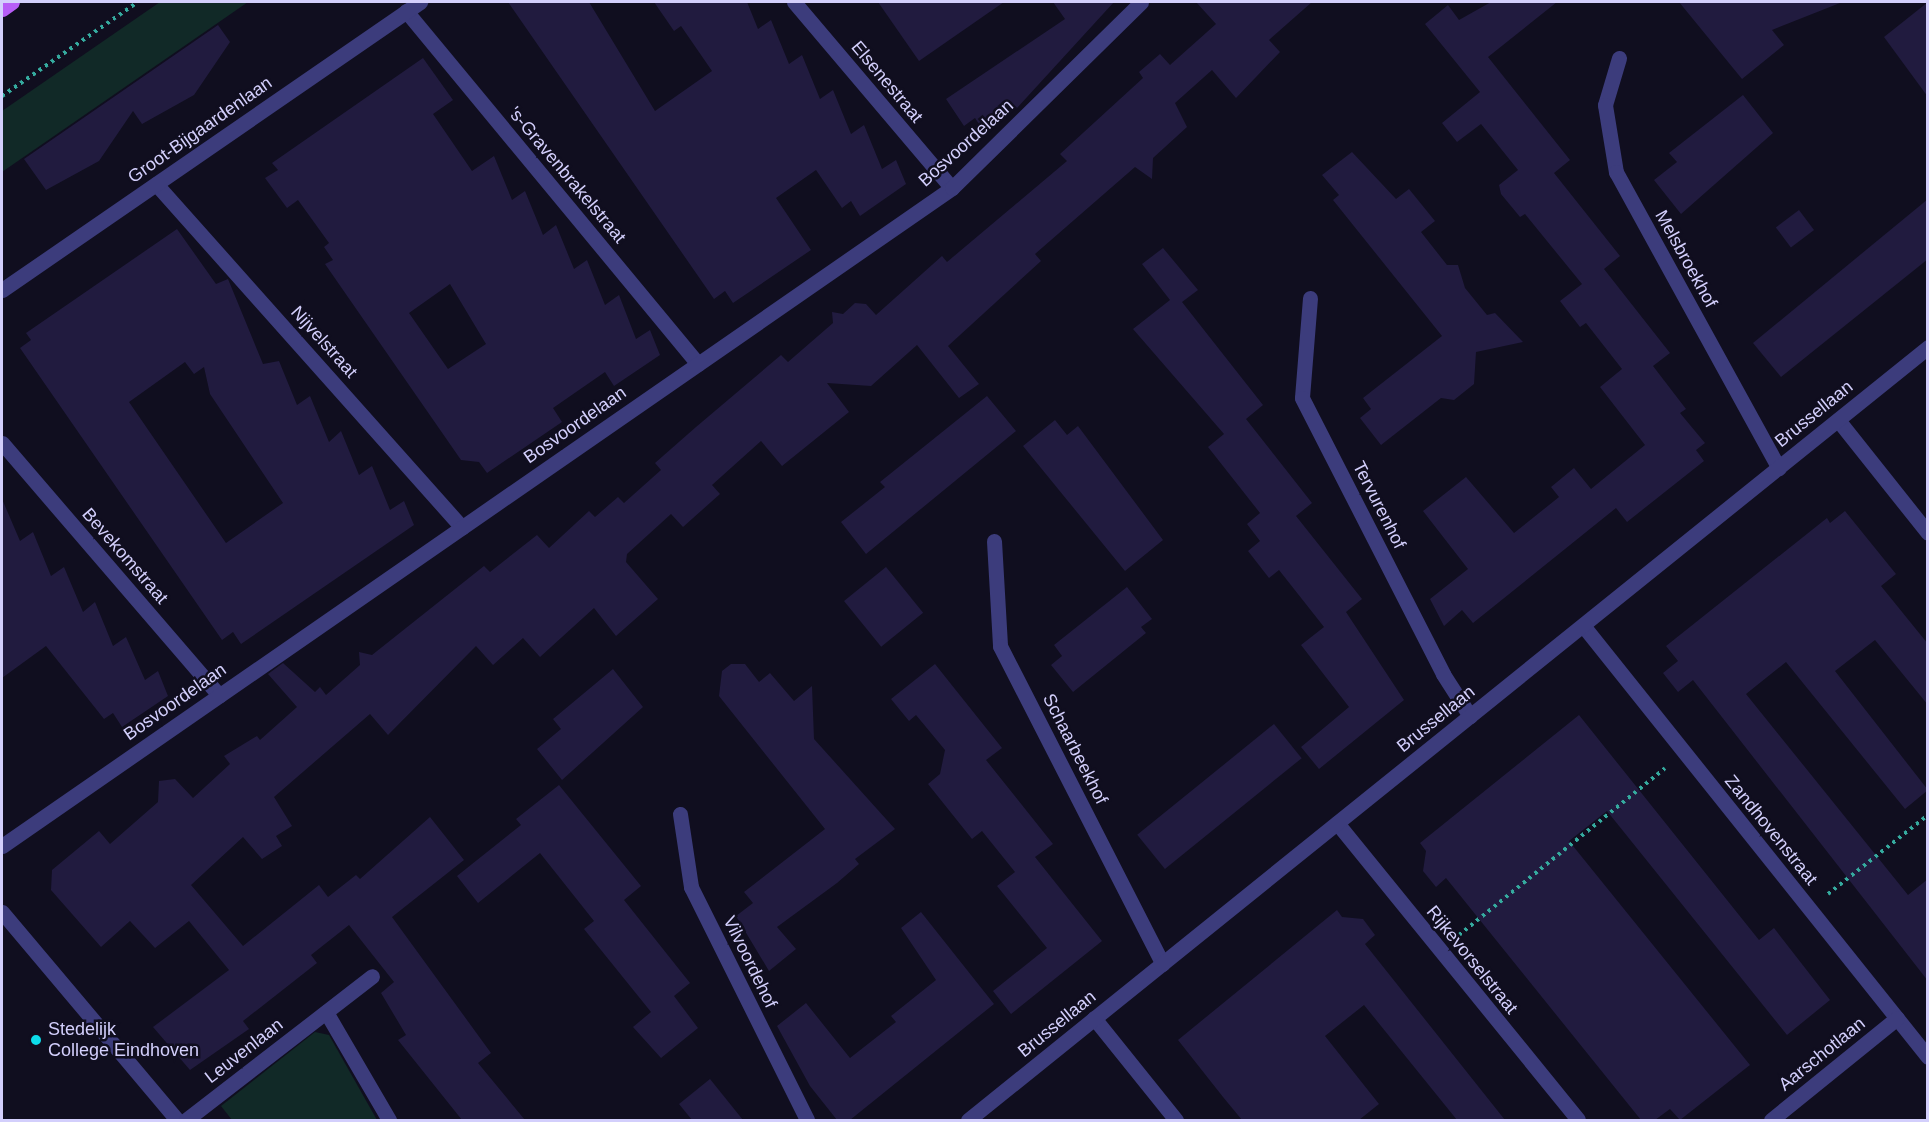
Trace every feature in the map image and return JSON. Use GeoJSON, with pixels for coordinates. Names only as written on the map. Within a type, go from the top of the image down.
{"type":"FeatureCollection","features":[{"type":"Feature","properties":{"kind":"main road"},"geometry":{"type":"LineString","coordinates":[[2,9],[12,2]]}},
{"type":"Feature","properties":{"kind":"street","name":"Groot-Bijgaardenlaan"},"geometry":{"type":"LineString","coordinates":[[2,290],[420,2]]}},
{"type":"Feature","properties":{"kind":"street","name":"Elsenestraat"},"geometry":{"type":"LineString","coordinates":[[794,2],[952,188]]}},
{"type":"Feature","properties":{"kind":"street","name":"Bosvoordelaan"},"geometry":{"type":"LineString","coordinates":[[2,846],[952,188],[1141,2]]}},
{"type":"Feature","properties":{"kind":"street","name":"'s-Gravenbrakelstraat"},"geometry":{"type":"LineString","coordinates":[[406,11],[698,364]]}},
{"type":"Feature","properties":{"kind":"street","name":"Melsbroekhof"},"geometry":{"type":"LineString","coordinates":[[1619,58],[1605,105],[1616,172],[1779,468]]}},
{"type":"Feature","properties":{"kind":"street","name":"Nijvelstraat"},"geometry":{"type":"LineString","coordinates":[[156,184],[462,527]]}},
{"type":"Feature","properties":{"kind":"street","name":"Tervurenhof"},"geometry":{"type":"LineString","coordinates":[[1310,298],[1302,398],[1443,674],[1470,716]]}},
{"type":"Feature","properties":{"kind":"street","name":"Brussellaan"},"geometry":{"type":"LineString","coordinates":[[968,1120],[1470,716],[1585,628],[1928,347]]}},
{"type":"Feature","properties":{"kind":"street"},"geometry":{"type":"LineString","coordinates":[[1838,420],[1928,533]]}},
{"type":"Feature","properties":{"kind":"street","name":"Bevekomstraat"},"geometry":{"type":"LineString","coordinates":[[2,443],[219,695]]}},
{"type":"Feature","properties":{"kind":"street","name":"Schaarbeekhof"},"geometry":{"type":"LineString","coordinates":[[994,541],[1000,646],[1162,964]]}},
{"type":"Feature","properties":{"kind":"street","name":"Zandhovenstraat"},"geometry":{"type":"LineString","coordinates":[[1585,628],[1928,1057]]}},
{"type":"Feature","properties":{"kind":"street","name":"Vilvoordehof"},"geometry":{"type":"LineString","coordinates":[[681,814],[692,887],[807,1120]]}},
{"type":"Feature","properties":{"kind":"street","name":"Rijkevorselstraat"},"geometry":{"type":"LineString","coordinates":[[1337,823],[1578,1120]]}},
{"type":"Feature","properties":{"kind":"street"},"geometry":{"type":"LineString","coordinates":[[2,912],[177,1120]]}},
{"type":"Feature","properties":{"kind":"street","name":"Leuvenlaan"},"geometry":{"type":"LineString","coordinates":[[186,1120],[372,976]]}},
{"type":"Feature","properties":{"kind":"street"},"geometry":{"type":"LineString","coordinates":[[326,1012],[389,1120]]}},
{"type":"Feature","properties":{"kind":"street"},"geometry":{"type":"LineString","coordinates":[[1095,1018],[1176,1120]]}},
{"type":"Feature","properties":{"kind":"street","name":"Aarschotlaan"},"geometry":{"type":"LineString","coordinates":[[1771,1120],[1897,1018]]}},
{"type":"Feature","properties":{"kind":"path"},"geometry":{"type":"LineString","coordinates":[[2,96],[138,2]]}},
{"type":"Feature","properties":{"kind":"path"},"geometry":{"type":"LineString","coordinates":[[1464,930],[1661,771]]}},
{"type":"Feature","properties":{"kind":"path"},"geometry":{"type":"LineString","coordinates":[[1809,910],[1928,815]]}},
{"type":"Feature","properties":{"kind":"green space"},"geometry":{"type":"Polygon","coordinates":[[[160,2],[248,2],[2,172],[2,111],[160,2]]]}},
{"type":"Feature","properties":{"kind":"green space"},"geometry":{"type":"Polygon","coordinates":[[[315,1032],[329,1035],[377,1120],[232,1120],[221,1106],[315,1032]]]}},
{"type":"Feature","properties":{"kind":"building"},"geometry":{"type":"Polygon","coordinates":[[[508,2],[589,2],[655,111],[712,71],[681,26],[674,31],[654,2],[747,2],[758,29],[771,20],[789,64],[802,55],[820,99],[833,90],[851,134],[864,125],[882,169],[896,160],[906,184],[860,216],[851,201],[842,208],[816,170],[776,198],[811,250],[733,303],[725,291],[714,299],[508,2]]]}},
{"type":"Feature","properties":{"kind":"building"},"geometry":{"type":"Polygon","coordinates":[[[878,2],[1004,2],[919,61],[878,2]]]}},
{"type":"Feature","properties":{"kind":"building"},"geometry":{"type":"Polygon","coordinates":[[[1053,2],[1114,2],[1017,108],[983,130],[975,118],[964,126],[946,99],[1065,19],[1053,2]]]}},
{"type":"Feature","properties":{"kind":"building"},"geometry":{"type":"Polygon","coordinates":[[[1196,2],[1312,2],[1269,40],[1280,52],[1236,98],[1212,70],[1175,103],[1187,127],[1153,158],[1152,179],[1135,167],[1035,254],[1041,261],[948,346],[979,384],[959,398],[917,345],[871,386],[827,383],[849,412],[782,466],[761,441],[712,485],[720,494],[683,527],[671,514],[627,554],[626,562],[658,599],[616,636],[594,608],[540,657],[523,638],[493,665],[476,646],[388,735],[370,714],[274,797],[292,826],[276,836],[282,846],[262,859],[243,837],[191,885],[243,946],[319,885],[328,897],[356,875],[360,879],[430,817],[464,860],[392,917],[491,1053],[478,1063],[525,1120],[462,1120],[398,1040],[406,1035],[381,993],[394,982],[349,925],[311,955],[317,963],[243,1021],[249,1029],[190,1070],[153,1027],[229,970],[189,921],[155,948],[130,921],[101,947],[51,890],[52,870],[99,831],[110,844],[158,802],[159,781],[175,779],[193,798],[230,764],[224,756],[257,736],[260,740],[297,707],[268,674],[283,663],[315,692],[320,687],[326,695],[360,665],[359,652],[372,655],[484,566],[490,572],[537,535],[549,548],[589,511],[595,517],[618,497],[624,503],[661,470],[655,463],[696,427],[781,355],[788,362],[833,323],[832,312],[843,314],[855,303],[866,304],[876,315],[942,256],[947,262],[1067,161],[1060,154],[1143,78],[1139,72],[1160,54],[1170,65],[1216,24],[1196,2]]]}},
{"type":"Feature","properties":{"kind":"building"},"geometry":{"type":"Polygon","coordinates":[[[1491,2],[1557,2],[1488,57],[1570,160],[1554,173],[1620,256],[1604,269],[1670,353],[1653,366],[1686,409],[1680,413],[1705,443],[1696,450],[1704,461],[1627,522],[1616,508],[1473,623],[1462,610],[1444,626],[1430,599],[1468,569],[1423,511],[1466,477],[1514,533],[1559,497],[1551,487],[1574,468],[1591,489],[1645,445],[1600,387],[1622,369],[1586,323],[1580,327],[1560,301],[1582,284],[1525,214],[1520,217],[1501,194],[1499,185],[1518,170],[1481,124],[1457,142],[1442,123],[1480,92],[1425,24],[1448,5],[1459,20],[1491,2]]]}},
{"type":"Feature","properties":{"kind":"building"},"geometry":{"type":"Polygon","coordinates":[[[1679,2],[1840,3],[1772,30],[1784,45],[1742,79],[1679,2]]]}},
{"type":"Feature","properties":{"kind":"building"},"geometry":{"type":"Polygon","coordinates":[[[1928,2],[1928,97],[1884,37],[1928,2]]]}},
{"type":"Feature","properties":{"kind":"building"},"geometry":{"type":"Polygon","coordinates":[[[218,25],[230,42],[194,95],[142,124],[133,111],[99,161],[46,190],[24,159],[218,25]]]}},
{"type":"Feature","properties":{"kind":"building"},"geometry":{"type":"Polygon","coordinates":[[[423,58],[453,100],[433,114],[472,171],[494,156],[512,200],[525,191],[543,235],[556,225],[574,269],[587,260],[605,305],[619,295],[636,339],[650,330],[660,355],[614,386],[605,372],[553,408],[562,422],[487,473],[479,462],[461,460],[325,264],[333,260],[324,247],[329,243],[298,200],[287,208],[265,178],[278,170],[272,163],[423,58]],[[450,284],[409,313],[448,369],[486,344],[450,284]]]}},
{"type":"Feature","properties":{"kind":"building"},"geometry":{"type":"Polygon","coordinates":[[[1743,95],[1773,133],[1681,214],[1654,180],[1677,162],[1669,153],[1743,95]]]}},
{"type":"Feature","properties":{"kind":"building"},"geometry":{"type":"Polygon","coordinates":[[[1352,152],[1396,199],[1409,189],[1435,221],[1421,232],[1447,265],[1458,265],[1465,288],[1487,315],[1495,313],[1523,342],[1476,352],[1474,384],[1454,400],[1441,398],[1381,445],[1360,418],[1371,409],[1363,398],[1442,336],[1333,200],[1339,195],[1322,175],[1352,152]]]}},
{"type":"Feature","properties":{"kind":"building"},"geometry":{"type":"Polygon","coordinates":[[[1928,199],[1928,259],[1781,377],[1753,343],[1928,199]]]}},
{"type":"Feature","properties":{"kind":"building"},"geometry":{"type":"Polygon","coordinates":[[[1799,210],[1814,230],[1791,247],[1776,227],[1799,210]]]}},
{"type":"Feature","properties":{"kind":"building"},"geometry":{"type":"Polygon","coordinates":[[[177,229],[216,284],[228,279],[263,364],[279,361],[297,405],[310,396],[329,442],[341,431],[359,475],[372,466],[390,510],[404,501],[414,525],[241,644],[233,632],[222,640],[20,348],[31,340],[26,333],[177,229]],[[185,362],[129,402],[226,543],[283,503],[210,394],[204,367],[194,374],[185,362]]]}},
{"type":"Feature","properties":{"kind":"building"},"geometry":{"type":"Polygon","coordinates":[[[1163,248],[1198,290],[1182,302],[1263,405],[1246,419],[1312,503],[1296,516],[1362,599],[1346,612],[1404,700],[1319,769],[1301,747],[1349,707],[1301,645],[1324,627],[1279,570],[1269,578],[1248,551],[1260,541],[1247,524],[1260,513],[1208,447],[1224,434],[1133,329],[1170,300],[1142,264],[1163,248]]]}},
{"type":"Feature","properties":{"kind":"building"},"geometry":{"type":"Polygon","coordinates":[[[987,396],[1016,431],[866,554],[841,522],[885,487],[880,482],[987,396]]]}},
{"type":"Feature","properties":{"kind":"building"},"geometry":{"type":"Polygon","coordinates":[[[1055,420],[1067,435],[1078,426],[1163,540],[1125,571],[1023,446],[1055,420]]]}},
{"type":"Feature","properties":{"kind":"building"},"geometry":{"type":"Polygon","coordinates":[[[2,499],[20,541],[33,532],[51,576],[64,567],[83,612],[95,602],[113,646],[126,637],[145,680],[158,671],[168,696],[122,727],[113,713],[104,719],[46,646],[2,678],[2,499]]]}},
{"type":"Feature","properties":{"kind":"building"},"geometry":{"type":"Polygon","coordinates":[[[1845,511],[1896,574],[1881,586],[1928,644],[1928,705],[1875,640],[1835,671],[1928,790],[1905,809],[1786,662],[1746,694],[1908,895],[1928,879],[1928,981],[1693,680],[1678,692],[1663,673],[1678,661],[1666,646],[1827,518],[1830,523],[1845,511]]]}},
{"type":"Feature","properties":{"kind":"building"},"geometry":{"type":"Polygon","coordinates":[[[886,567],[923,613],[881,647],[844,601],[886,567]]]}},
{"type":"Feature","properties":{"kind":"building"},"geometry":{"type":"Polygon","coordinates":[[[1127,587],[1152,619],[1141,627],[1146,633],[1073,692],[1051,665],[1062,656],[1054,645],[1127,587]]]}},
{"type":"Feature","properties":{"kind":"building"},"geometry":{"type":"Polygon","coordinates":[[[731,664],[745,664],[759,682],[770,673],[794,701],[812,686],[814,739],[895,829],[855,859],[859,864],[837,883],[777,927],[796,949],[769,971],[736,916],[753,903],[744,892],[825,829],[719,696],[722,671],[731,664]]]}},
{"type":"Feature","properties":{"kind":"building"},"geometry":{"type":"Polygon","coordinates":[[[935,664],[1002,748],[986,760],[1053,844],[1035,857],[1102,941],[1011,1014],[993,991],[1047,948],[997,886],[1015,872],[982,831],[972,839],[928,784],[940,774],[945,750],[916,715],[909,721],[891,699],[935,664]]]}},
{"type":"Feature","properties":{"kind":"building"},"geometry":{"type":"Polygon","coordinates":[[[613,669],[643,707],[562,780],[537,749],[561,729],[553,719],[613,669]]]}},
{"type":"Feature","properties":{"kind":"building"},"geometry":{"type":"Polygon","coordinates":[[[1579,715],[1759,940],[1774,928],[1830,1000],[1787,1035],[1607,811],[1569,841],[1750,1065],[1680,1120],[1670,1109],[1655,1120],[1641,1120],[1446,878],[1436,887],[1423,871],[1426,851],[1420,843],[1579,715]]]}},
{"type":"Feature","properties":{"kind":"building"},"geometry":{"type":"Polygon","coordinates":[[[1274,724],[1302,758],[1165,869],[1137,835],[1274,724]]]}},
{"type":"Feature","properties":{"kind":"building"},"geometry":{"type":"Polygon","coordinates":[[[559,785],[641,886],[624,900],[690,983],[674,996],[698,1028],[661,1058],[633,1027],[651,1012],[584,929],[594,921],[540,853],[478,903],[457,876],[521,825],[516,819],[559,785]]]}},
{"type":"Feature","properties":{"kind":"building"},"geometry":{"type":"Polygon","coordinates":[[[1337,910],[1342,917],[1363,919],[1375,935],[1365,944],[1505,1120],[1457,1120],[1364,1005],[1325,1036],[1379,1104],[1359,1120],[1242,1120],[1223,1097],[1178,1040],[1337,910]]]}},
{"type":"Feature","properties":{"kind":"building"},"geometry":{"type":"Polygon","coordinates":[[[921,912],[994,1004],[850,1120],[837,1120],[810,1086],[777,1026],[806,1003],[850,1058],[896,1022],[891,1016],[936,980],[901,928],[921,912]]]}},
{"type":"Feature","properties":{"kind":"building"},"geometry":{"type":"Polygon","coordinates":[[[710,1079],[743,1120],[692,1120],[679,1104],[710,1079]]]}},
{"type":"Feature","properties":{"kind":"place","name":"Stedelijk College Eindhoven"},"geometry":{"type":"Point","coordinates":[36,1040]}}]}
